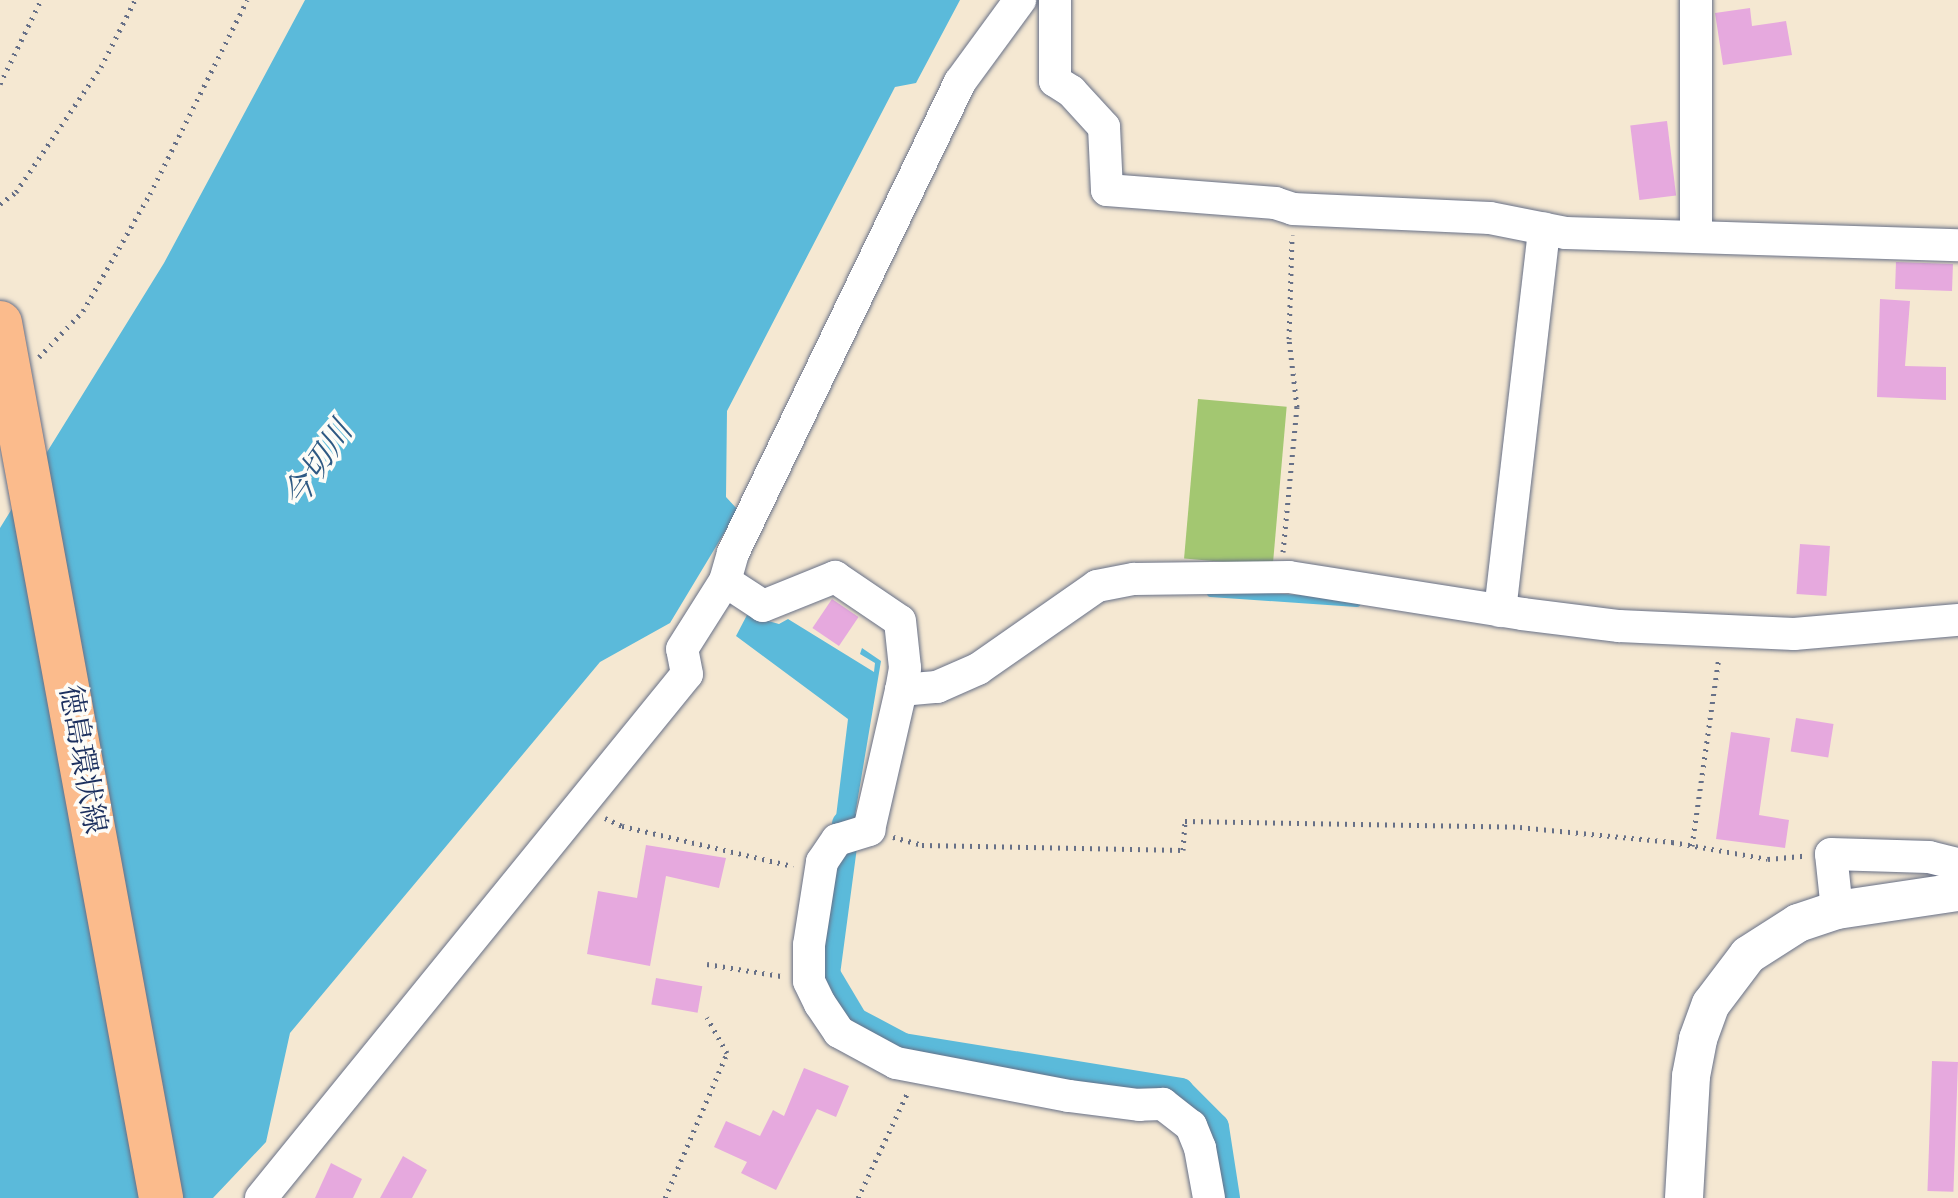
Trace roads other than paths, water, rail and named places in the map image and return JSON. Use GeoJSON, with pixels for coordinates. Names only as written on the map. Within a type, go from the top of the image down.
{"type":"FeatureCollection","features":[{"type":"Feature","properties":{"kind":"main road","name":"徳島環状線"},"geometry":{"type":"LineString","coordinates":[[0,323],[161,1198]]}},
{"type":"Feature","properties":{"kind":"street"},"geometry":{"type":"LineString","coordinates":[[261,1198],[687,674],[682,649],[725,581],[733,553],[960,82],[1020,0]]}},
{"type":"Feature","properties":{"kind":"street"},"geometry":{"type":"LineString","coordinates":[[1055,0],[1055,81],[1071,91],[1104,127],[1107,190],[1275,203],[1293,209],[1490,218],[1566,233],[1912,241],[1958,245]]}},
{"type":"Feature","properties":{"kind":"street"},"geometry":{"type":"LineString","coordinates":[[1696,0],[1696,237]]}},
{"type":"Feature","properties":{"kind":"street"},"geometry":{"type":"LineString","coordinates":[[1500,611],[1544,229]]}},
{"type":"Feature","properties":{"kind":"street"},"geometry":{"type":"LineString","coordinates":[[725,581],[763,606],[835,577],[900,621],[905,668],[901,690],[854,835],[822,862],[809,945],[809,981],[839,1032],[883,1057],[919,1067],[1069,1096],[1139,1105],[1163,1104],[1191,1126],[1200,1148],[1209,1198]]}},
{"type":"Feature","properties":{"kind":"street"},"geometry":{"type":"LineString","coordinates":[[901,690],[937,687],[978,669],[1097,586],[1134,579],[1280,577],[1619,626],[1794,634],[1958,620]]}},
{"type":"Feature","properties":{"kind":"street"},"geometry":{"type":"LineString","coordinates":[[1837,910],[1831,854],[1929,857],[1958,864]]}},
{"type":"Feature","properties":{"kind":"street"},"geometry":{"type":"LineString","coordinates":[[1684,1198],[1691,1076],[1698,1039],[1711,1004],[1728,977],[1759,947],[1798,923],[1837,910],[1958,892]]}},
{"type":"Feature","properties":{"kind":"water","name":"今切川"},"geometry":{"type":"Polygon","coordinates":[[[305,0],[960,0],[916,83],[895,87],[727,411],[726,497],[738,510],[670,623],[600,662],[290,1033],[266,1142],[213,1198],[0,1198],[0,528],[164,263],[305,0]]]}},
{"type":"Feature","properties":{"kind":"water"},"geometry":{"type":"Polygon","coordinates":[[[747,615],[779,624],[788,619],[874,672],[875,663],[860,654],[862,648],[881,661],[854,821],[835,825],[848,719],[736,636],[747,615]]]}},
{"type":"Feature","properties":{"kind":"waterway"},"geometry":{"type":"LineString","coordinates":[[1211,593],[1357,603]]}},
{"type":"Feature","properties":{"kind":"waterway"},"geometry":{"type":"LineString","coordinates":[[846,824],[826,974],[854,1021],[903,1047],[1180,1092],[1215,1127],[1226,1198]]}}]}
